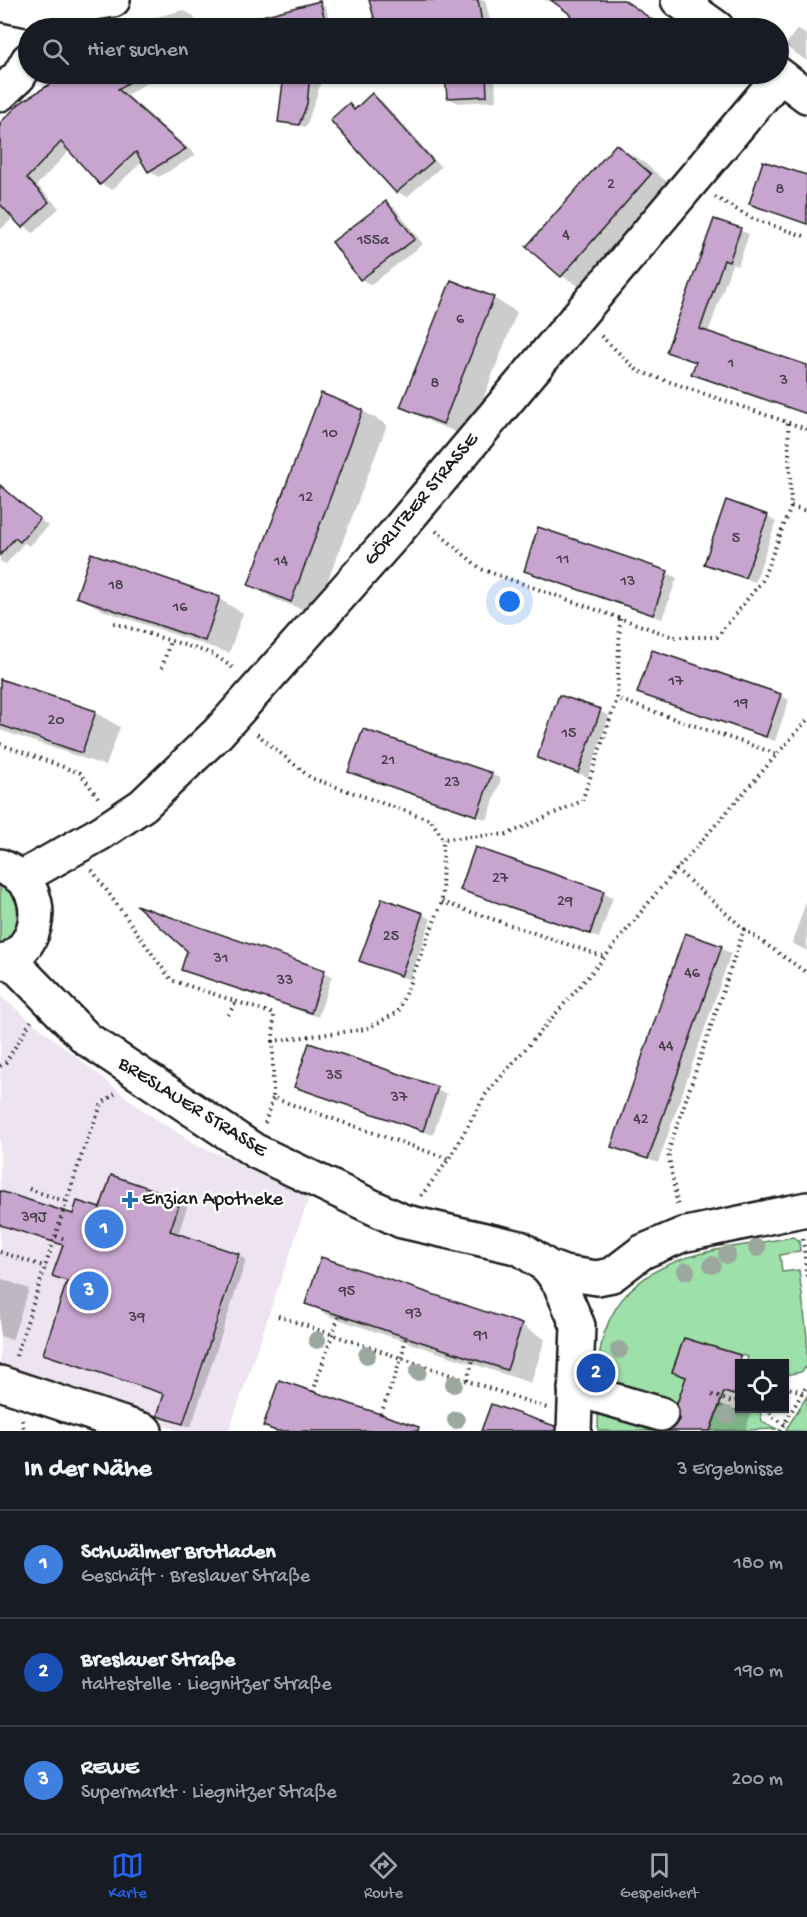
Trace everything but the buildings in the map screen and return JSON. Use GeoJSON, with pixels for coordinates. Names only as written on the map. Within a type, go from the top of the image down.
{"type":"FeatureCollection","features":[{"type":"Feature","properties":{"kind":"street"},"geometry":{"type":"LineString","coordinates":[[47,18],[113,0]]}},
{"type":"Feature","properties":{"kind":"street"},"geometry":{"type":"LineString","coordinates":[[678,0],[703,18]]}},
{"type":"Feature","properties":{"kind":"street"},"geometry":{"type":"LineString","coordinates":[[0,4],[35,18]]}},
{"type":"Feature","properties":{"kind":"street"},"geometry":{"type":"LineString","coordinates":[[0,94],[18,77]]}},
{"type":"Feature","properties":{"kind":"street"},"geometry":{"type":"LineString","coordinates":[[789,82],[807,96]]}},
{"type":"Feature","properties":{"kind":"street","name":"GÖRLITZER STRASSE"},"geometry":{"type":"LineString","coordinates":[[11,872],[76,847],[143,805],[174,778],[234,715],[413,512],[772,84]]}},
{"type":"Feature","properties":{"kind":"street","name":"BRESLAUER STRASSE"},"geometry":{"type":"LineString","coordinates":[[11,872],[34,897],[37,914],[27,943],[5,962],[49,1000],[87,1039],[140,1076],[255,1151],[402,1221],[520,1248],[548,1267],[578,1276],[597,1278],[612,1275]]}},
{"type":"Feature","properties":{"kind":"street"},"geometry":{"type":"LineString","coordinates":[[578,1326],[612,1275],[642,1252],[682,1234],[803,1210]]}},
{"type":"Feature","properties":{"kind":"street"},"geometry":{"type":"LineString","coordinates":[[548,1267],[560,1284],[578,1326],[574,1408],[642,1417]]}},
{"type":"Feature","properties":{"kind":"street"},"geometry":{"type":"LineString","coordinates":[[3,1385],[129,1428]]}},
{"type":"Feature","properties":{"kind":"path"},"geometry":{"type":"LineString","coordinates":[[691,183],[753,219],[807,237]]}},
{"type":"Feature","properties":{"kind":"path"},"geometry":{"type":"LineString","coordinates":[[579,315],[638,371],[807,429]]}},
{"type":"Feature","properties":{"kind":"path"},"geometry":{"type":"LineString","coordinates":[[413,512],[481,569],[673,637],[717,637],[762,581],[791,507],[788,423]]}},
{"type":"Feature","properties":{"kind":"path"},"geometry":{"type":"LineString","coordinates":[[791,507],[807,511]]}},
{"type":"Feature","properties":{"kind":"path"},"geometry":{"type":"LineString","coordinates":[[443,839],[508,834],[582,801],[617,699],[620,619]]}},
{"type":"Feature","properties":{"kind":"path"},"geometry":{"type":"LineString","coordinates":[[114,623],[213,654],[259,686]]}},
{"type":"Feature","properties":{"kind":"path"},"geometry":{"type":"LineString","coordinates":[[162,668],[170,641]]}},
{"type":"Feature","properties":{"kind":"path"},"geometry":{"type":"LineString","coordinates":[[617,699],[777,754]]}},
{"type":"Feature","properties":{"kind":"path"},"geometry":{"type":"LineString","coordinates":[[234,715],[311,778],[431,820],[443,839],[442,902],[398,1012],[366,1029],[273,1041]]}},
{"type":"Feature","properties":{"kind":"path"},"geometry":{"type":"LineString","coordinates":[[402,1221],[449,1159],[486,1094],[605,957],[676,869],[807,720]]}},
{"type":"Feature","properties":{"kind":"path"},"geometry":{"type":"LineString","coordinates":[[0,744],[80,773],[117,822]]}},
{"type":"Feature","properties":{"kind":"path"},"geometry":{"type":"LineString","coordinates":[[76,847],[171,980],[274,1014],[273,1098],[449,1159]]}},
{"type":"Feature","properties":{"kind":"path"},"geometry":{"type":"LineString","coordinates":[[676,869],[744,929],[807,973]]}},
{"type":"Feature","properties":{"kind":"path"},"geometry":{"type":"LineString","coordinates":[[442,902],[605,957]]}},
{"type":"Feature","properties":{"kind":"path"},"geometry":{"type":"LineString","coordinates":[[682,1234],[668,1152],[744,929]]}},
{"type":"Feature","properties":{"kind":"path"},"geometry":{"type":"LineString","coordinates":[[0,1066],[6,1062],[28,1024],[49,1000]]}},
{"type":"Feature","properties":{"kind":"path"},"geometry":{"type":"LineString","coordinates":[[228,1016],[236,1002]]}},
{"type":"Feature","properties":{"kind":"path"},"geometry":{"type":"LineString","coordinates":[[3,1385],[46,1268],[102,1103],[140,1076]]}},
{"type":"Feature","properties":{"kind":"path"},"geometry":{"type":"LineString","coordinates":[[29,1189],[67,1202]]}},
{"type":"Feature","properties":{"kind":"path"},"geometry":{"type":"LineString","coordinates":[[803,1210],[807,1277]]}},
{"type":"Feature","properties":{"kind":"path"},"geometry":{"type":"LineString","coordinates":[[56,1236],[65,1239]]}},
{"type":"Feature","properties":{"kind":"path"},"geometry":{"type":"LineString","coordinates":[[0,1252],[46,1268]]}},
{"type":"Feature","properties":{"kind":"path"},"geometry":{"type":"LineString","coordinates":[[313,1392],[339,1315]]}},
{"type":"Feature","properties":{"kind":"path"},"geometry":{"type":"LineString","coordinates":[[278,1316],[543,1408],[574,1408]]}},
{"type":"Feature","properties":{"kind":"path"},"geometry":{"type":"LineString","coordinates":[[381,1414],[401,1359],[406,1337]]}},
{"type":"Feature","properties":{"kind":"path"},"geometry":{"type":"LineString","coordinates":[[467,1380],[473,1359]]}},
{"type":"Feature","properties":{"kind":"path"},"geometry":{"type":"LineString","coordinates":[[780,1431],[807,1384]]}},
{"type":"Feature","properties":{"kind":"path"},"geometry":{"type":"LineString","coordinates":[[789,1388],[803,1392]]}},
{"type":"Feature","properties":{"kind":"path"},"geometry":{"type":"LineString","coordinates":[[712,1395],[735,1401]]}},
{"type":"Feature","properties":{"kind":"path"},"geometry":{"type":"LineString","coordinates":[[770,1413],[784,1424]]}},
{"type":"Feature","properties":{"kind":"shaded area"},"geometry":{"type":"Polygon","coordinates":[[[0,996],[144,1111],[198,1146],[312,1189],[229,1431],[180,1431],[0,1371],[0,996]]]}},
{"type":"Feature","properties":{"kind":"green space"},"geometry":{"type":"Polygon","coordinates":[[[0,882],[17,892],[22,918],[9,943],[0,947],[0,882]]]}},
{"type":"Feature","properties":{"kind":"green space"},"geometry":{"type":"Polygon","coordinates":[[[793,1237],[799,1241],[800,1251],[780,1255],[782,1272],[799,1270],[807,1337],[807,1366],[801,1372],[789,1374],[789,1359],[747,1359],[748,1357],[684,1338],[672,1371],[693,1379],[680,1394],[668,1429],[672,1431],[598,1431],[600,1354],[605,1331],[618,1305],[636,1284],[658,1270],[683,1259],[738,1246],[793,1237]]]}},
{"type":"Feature","properties":{"kind":"green space"},"geometry":{"type":"Polygon","coordinates":[[[807,1396],[807,1431],[785,1431],[807,1396]]]}},
{"type":"Feature","properties":{"kind":"green space"},"geometry":{"type":"Polygon","coordinates":[[[720,1405],[735,1410],[735,1413],[761,1413],[762,1422],[777,1429],[710,1431],[720,1405]]]}},
{"type":"Feature","properties":{"kind":"place","name":"Enzian Apotheke"},"geometry":{"type":"Point","coordinates":[130,1200]}},
{"type":"Feature","properties":{"kind":"place","name":"Schwälmer Brotladen"},"geometry":{"type":"Point","coordinates":[104,1229]}},
{"type":"Feature","properties":{"kind":"place","name":"REWE"},"geometry":{"type":"Point","coordinates":[89,1291]}},
{"type":"Feature","properties":{"kind":"place","name":"Breslauer Straße"},"geometry":{"type":"Point","coordinates":[596,1373]}}]}
